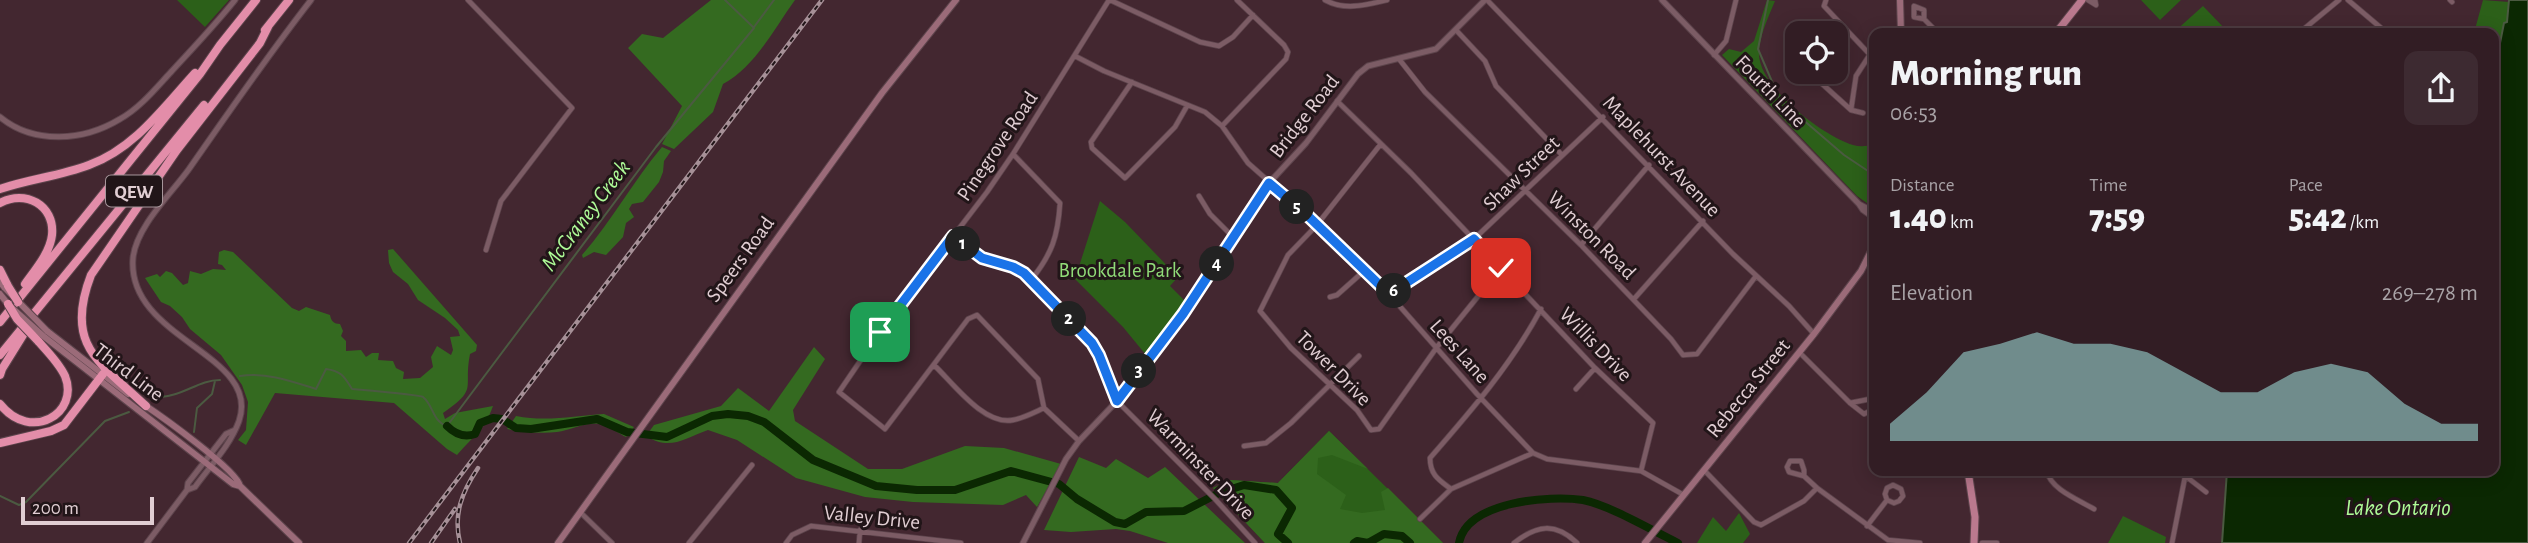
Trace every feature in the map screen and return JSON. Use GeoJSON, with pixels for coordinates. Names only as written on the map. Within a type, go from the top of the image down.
{"type":"FeatureCollection","features":[{"type":"Feature","properties":{"kind":"highway","name":"QEW"},"geometry":{"type":"LineString","coordinates":[[0,322],[200,74],[256,0]]}},
{"type":"Feature","properties":{"kind":"highway","name":"QEW"},"geometry":{"type":"LineString","coordinates":[[0,355],[289,0]]}},
{"type":"Feature","properties":{"kind":"highway"},"geometry":{"type":"LineString","coordinates":[[146,406],[87,346],[80,323],[84,293],[91,275],[177,150],[260,43],[268,27]]}},
{"type":"Feature","properties":{"kind":"highway"},"geometry":{"type":"LineString","coordinates":[[0,189],[59,175],[92,164],[120,150],[145,128],[220,45]]}},
{"type":"Feature","properties":{"kind":"highway"},"geometry":{"type":"LineString","coordinates":[[0,203],[13,197],[31,198],[48,214],[52,228],[49,246],[0,322]]}},
{"type":"Feature","properties":{"kind":"highway"},"geometry":{"type":"LineString","coordinates":[[0,270],[3,288],[18,302]]}},
{"type":"Feature","properties":{"kind":"highway"},"geometry":{"type":"LineString","coordinates":[[0,404],[13,418],[33,424],[46,421],[57,414],[64,404],[67,391],[66,378],[42,336],[17,319],[8,304]]}},
{"type":"Feature","properties":{"kind":"highway"},"geometry":{"type":"LineString","coordinates":[[0,375],[39,307]]}},
{"type":"Feature","properties":{"kind":"highway"},"geometry":{"type":"LineString","coordinates":[[0,443],[51,431],[64,425],[101,378]]}},
{"type":"Feature","properties":{"kind":"main road","name":"Speers Road"},"geometry":{"type":"LineString","coordinates":[[558,543],[882,93],[956,0]]}},
{"type":"Feature","properties":{"kind":"main road"},"geometry":{"type":"LineString","coordinates":[[1900,0],[1901,28]]}},
{"type":"Feature","properties":{"kind":"main road"},"geometry":{"type":"LineString","coordinates":[[2071,11],[2075,0]]}},
{"type":"Feature","properties":{"kind":"main road"},"geometry":{"type":"LineString","coordinates":[[2059,28],[2082,0]]}},
{"type":"Feature","properties":{"kind":"main road","name":"Rebecca Street"},"geometry":{"type":"LineString","coordinates":[[1646,541],[1800,352],[1869,257]]}},
{"type":"Feature","properties":{"kind":"main road"},"geometry":{"type":"LineString","coordinates":[[3,288],[8,304]]}},
{"type":"Feature","properties":{"kind":"main road","name":"Third Line"},"geometry":{"type":"LineString","coordinates":[[18,302],[42,336],[146,406],[239,478],[240,486]]}},
{"type":"Feature","properties":{"kind":"main road","name":"Third Line"},"geometry":{"type":"LineString","coordinates":[[101,378],[207,464],[233,484],[240,486],[299,543]]}},
{"type":"Feature","properties":{"kind":"main road"},"geometry":{"type":"LineString","coordinates":[[1969,476],[1975,517],[1974,543]]}},
{"type":"Feature","properties":{"kind":"street"},"geometry":{"type":"LineString","coordinates":[[0,117],[25,132],[48,137],[79,134],[120,120],[162,82],[235,0]]}},
{"type":"Feature","properties":{"kind":"street"},"geometry":{"type":"LineString","coordinates":[[147,543],[187,490],[195,487],[226,434],[235,430],[242,409],[238,389],[221,366],[155,316],[142,301],[135,285],[134,254],[142,233],[158,208],[181,181],[262,62],[311,0]]}},
{"type":"Feature","properties":{"kind":"street"},"geometry":{"type":"LineString","coordinates":[[468,0],[572,108],[501,201],[486,250]]}},
{"type":"Feature","properties":{"kind":"street"},"geometry":{"type":"LineString","coordinates":[[1109,0],[1200,42],[1219,46],[1233,37],[1253,15]]}},
{"type":"Feature","properties":{"kind":"street","name":"Pinegrove Road"},"geometry":{"type":"LineString","coordinates":[[934,365],[885,429],[839,392],[880,332],[1013,154],[1109,0]]}},
{"type":"Feature","properties":{"kind":"street"},"geometry":{"type":"LineString","coordinates":[[1223,126],[1286,59],[1288,52],[1237,0]]}},
{"type":"Feature","properties":{"kind":"street"},"geometry":{"type":"LineString","coordinates":[[1325,0],[1335,6],[1362,6],[1387,0]]}},
{"type":"Feature","properties":{"kind":"street","name":"Bridge Road"},"geometry":{"type":"LineString","coordinates":[[1023,543],[1066,459],[1079,441],[1117,401],[1183,314],[1269,183],[1306,143],[1358,74],[1368,66],[1436,49],[1486,0]]}},
{"type":"Feature","properties":{"kind":"street","name":"Maplehurst Avenue"},"geometry":{"type":"LineString","coordinates":[[1486,0],[1814,334]]}},
{"type":"Feature","properties":{"kind":"street","name":"Fourth Line"},"geometry":{"type":"LineString","coordinates":[[1662,0],[1860,204],[1869,209]]}},
{"type":"Feature","properties":{"kind":"street"},"geometry":{"type":"LineString","coordinates":[[1714,55],[1726,41],[1736,0]]}},
{"type":"Feature","properties":{"kind":"street"},"geometry":{"type":"LineString","coordinates":[[1826,0],[1824,6],[1869,54]]}},
{"type":"Feature","properties":{"kind":"street"},"geometry":{"type":"LineString","coordinates":[[2088,0],[2096,5],[2095,0]]}},
{"type":"Feature","properties":{"kind":"street"},"geometry":{"type":"LineString","coordinates":[[2305,28],[2339,0]]}},
{"type":"Feature","properties":{"kind":"street"},"geometry":{"type":"LineString","coordinates":[[2348,0],[2381,28]]}},
{"type":"Feature","properties":{"kind":"street"},"geometry":{"type":"LineString","coordinates":[[1924,19],[1933,28]]}},
{"type":"Feature","properties":{"kind":"street"},"geometry":{"type":"LineString","coordinates":[[1456,30],[1485,61],[1496,86],[1562,155]]}},
{"type":"Feature","properties":{"kind":"street","name":"Lees Lane"},"geometry":{"type":"LineString","coordinates":[[1075,56],[1205,112],[1223,126],[1248,163],[1389,294],[1482,400],[1533,453]]}},
{"type":"Feature","properties":{"kind":"street","name":"Winston Road"},"geometry":{"type":"LineString","coordinates":[[1398,59],[1425,92],[1634,299],[1683,355],[1697,354],[1756,276]]}},
{"type":"Feature","properties":{"kind":"street"},"geometry":{"type":"LineString","coordinates":[[1851,110],[1856,75],[1869,60]]}},
{"type":"Feature","properties":{"kind":"street"},"geometry":{"type":"LineString","coordinates":[[1132,82],[1091,142],[1093,148],[1125,178],[1175,127],[1187,106]]}},
{"type":"Feature","properties":{"kind":"street"},"geometry":{"type":"LineString","coordinates":[[1822,84],[1851,110],[1863,113]]}},
{"type":"Feature","properties":{"kind":"street","name":"Willis Drive"},"geometry":{"type":"LineString","coordinates":[[1337,101],[1411,173],[1595,368],[1653,423],[1641,471]]}},
{"type":"Feature","properties":{"kind":"street","name":"Shaw Street"},"geometry":{"type":"LineString","coordinates":[[1389,294],[1474,239],[1603,117]]}},
{"type":"Feature","properties":{"kind":"street"},"geometry":{"type":"LineString","coordinates":[[1316,226],[1380,145]]}},
{"type":"Feature","properties":{"kind":"street"},"geometry":{"type":"LineString","coordinates":[[1013,154],[1040,179],[1060,203],[1059,219],[1049,258],[1031,280]]}},
{"type":"Feature","properties":{"kind":"street"},"geometry":{"type":"LineString","coordinates":[[1581,245],[1649,165]]}},
{"type":"Feature","properties":{"kind":"street"},"geometry":{"type":"LineString","coordinates":[[1199,196],[1210,214],[1234,237]]}},
{"type":"Feature","properties":{"kind":"street","name":"Fourth Line"},"geometry":{"type":"LineString","coordinates":[[1860,204],[1869,214]]}},
{"type":"Feature","properties":{"kind":"street"},"geometry":{"type":"LineString","coordinates":[[1634,299],[1703,221]]}},
{"type":"Feature","properties":{"kind":"street","name":"Tower Drive"},"geometry":{"type":"LineString","coordinates":[[1316,226],[1288,255],[1260,311],[1291,348],[1357,410],[1371,430],[1379,429],[1437,347]]}},
{"type":"Feature","properties":{"kind":"street","name":"Warminster Drive"},"geometry":{"type":"LineString","coordinates":[[953,236],[982,258],[1013,267],[1031,280],[1092,343],[1117,401],[1255,543]]}},
{"type":"Feature","properties":{"kind":"street"},"geometry":{"type":"LineString","coordinates":[[1437,347],[1501,268]]}},
{"type":"Feature","properties":{"kind":"street"},"geometry":{"type":"LineString","coordinates":[[1330,297],[1337,295],[1364,271]]}},
{"type":"Feature","properties":{"kind":"street"},"geometry":{"type":"LineString","coordinates":[[1451,489],[1435,477],[1430,469],[1430,458],[1482,400],[1526,337],[1541,309]]}},
{"type":"Feature","properties":{"kind":"street"},"geometry":{"type":"LineString","coordinates":[[1044,408],[1012,421],[996,418],[980,411],[934,365],[968,318],[977,315],[1038,379],[1044,408],[1079,441]]}},
{"type":"Feature","properties":{"kind":"street"},"geometry":{"type":"LineString","coordinates":[[1800,352],[1861,413],[1869,413]]}},
{"type":"Feature","properties":{"kind":"street"},"geometry":{"type":"LineString","coordinates":[[1244,446],[1266,443],[1291,423],[1359,356]]}},
{"type":"Feature","properties":{"kind":"street"},"geometry":{"type":"LineString","coordinates":[[1576,389],[1595,368]]}},
{"type":"Feature","properties":{"kind":"street"},"geometry":{"type":"LineString","coordinates":[[1850,403],[1869,399]]}},
{"type":"Feature","properties":{"kind":"street"},"geometry":{"type":"LineString","coordinates":[[1420,519],[1451,489],[1533,453],[1547,459],[1641,471],[1682,494]]}},
{"type":"Feature","properties":{"kind":"street"},"geometry":{"type":"LineString","coordinates":[[689,543],[752,465]]}},
{"type":"Feature","properties":{"kind":"street"},"geometry":{"type":"LineString","coordinates":[[1704,470],[1754,522],[1761,525],[1804,501],[1817,488]]}},
{"type":"Feature","properties":{"kind":"street"},"geometry":{"type":"LineString","coordinates":[[1804,475],[1888,542],[1920,543]]}},
{"type":"Feature","properties":{"kind":"street"},"geometry":{"type":"LineString","coordinates":[[2048,476],[2057,487],[2094,509]]}},
{"type":"Feature","properties":{"kind":"street"},"geometry":{"type":"LineString","coordinates":[[2172,543],[2185,477],[2206,492]]}},
{"type":"Feature","properties":{"kind":"street"},"geometry":{"type":"LineString","coordinates":[[1896,485],[1901,489],[1903,494],[1899,501],[1894,503],[1887,500],[1885,494],[1888,487],[1896,485]]}},
{"type":"Feature","properties":{"kind":"street"},"geometry":{"type":"LineString","coordinates":[[1867,526],[1887,500]]}},
{"type":"Feature","properties":{"kind":"street"},"geometry":{"type":"LineString","coordinates":[[580,512],[612,543]]}},
{"type":"Feature","properties":{"kind":"street","name":"Valley Drive"},"geometry":{"type":"LineString","coordinates":[[786,543],[792,535],[811,526],[961,543]]}},
{"type":"Feature","properties":{"kind":"street"},"geometry":{"type":"LineString","coordinates":[[1514,543],[1545,528],[1557,528],[1577,543]]}},
{"type":"Feature","properties":{"kind":"street"},"geometry":{"type":"LineString","coordinates":[[859,543],[860,530]]}},
{"type":"Feature","properties":{"kind":"street"},"geometry":{"type":"LineString","coordinates":[[1982,543],[1997,543]]}},
{"type":"Feature","properties":{"kind":"green space"},"geometry":{"type":"Polygon","coordinates":[[[177,0],[229,0],[205,27],[177,0]]]}},
{"type":"Feature","properties":{"kind":"green space"},"geometry":{"type":"Polygon","coordinates":[[[711,0],[795,0],[754,58],[723,84],[713,112],[674,149],[662,144],[682,106],[628,48],[642,34],[663,38],[711,0]]]}},
{"type":"Feature","properties":{"kind":"green space"},"geometry":{"type":"Polygon","coordinates":[[[1767,0],[1775,1],[1761,40],[1759,53],[1762,66],[1780,95],[1810,121],[1840,140],[1853,145],[1869,145],[1869,204],[1857,196],[1722,55],[1729,49],[1741,52],[1754,41],[1767,0]]]}},
{"type":"Feature","properties":{"kind":"green space"},"geometry":{"type":"Polygon","coordinates":[[[2141,0],[2181,0],[2160,20],[2141,0]]]}},
{"type":"Feature","properties":{"kind":"green space"},"geometry":{"type":"Polygon","coordinates":[[[2483,0],[2509,2],[2507,23],[2499,52],[2499,28],[2475,28],[2483,0]]]}},
{"type":"Feature","properties":{"kind":"green space"},"geometry":{"type":"Polygon","coordinates":[[[2203,6],[2224,28],[2179,28],[2203,6]]]}},
{"type":"Feature","properties":{"kind":"green space"},"geometry":{"type":"Polygon","coordinates":[[[662,147],[671,151],[664,161],[659,182],[643,202],[632,204],[629,209],[634,217],[626,223],[623,237],[606,255],[594,252],[583,258],[582,255],[662,147]]]}},
{"type":"Feature","properties":{"kind":"green space","name":"Brookdale Park"},"geometry":{"type":"Polygon","coordinates":[[[1100,201],[1125,222],[1178,277],[1170,286],[1186,302],[1146,355],[1123,327],[1075,279],[1100,201]]]}},
{"type":"Feature","properties":{"kind":"green space"},"geometry":{"type":"Polygon","coordinates":[[[393,249],[477,345],[476,351],[470,354],[466,393],[443,413],[445,419],[455,413],[493,406],[482,427],[457,455],[394,403],[275,393],[246,445],[238,440],[246,430],[248,402],[242,385],[221,355],[190,329],[170,306],[161,302],[145,278],[157,274],[160,277],[166,271],[172,273],[183,285],[188,283],[190,271],[201,274],[213,269],[226,270],[218,264],[219,252],[233,252],[292,308],[299,311],[306,307],[330,315],[333,322],[340,324],[343,331],[341,336],[346,341],[346,351],[361,350],[366,357],[379,353],[378,360],[393,361],[396,368],[404,372],[403,379],[420,378],[433,367],[431,357],[437,346],[451,355],[453,350],[450,337],[460,336],[458,330],[445,318],[418,300],[408,284],[393,272],[388,250],[393,249]]]}},
{"type":"Feature","properties":{"kind":"green space"},"geometry":{"type":"Polygon","coordinates":[[[814,347],[825,359],[793,410],[795,421],[868,469],[902,469],[965,446],[1004,448],[1061,464],[1037,507],[1026,495],[1003,505],[913,502],[865,497],[796,478],[737,440],[708,430],[670,443],[662,443],[646,436],[654,425],[721,406],[738,388],[769,411],[814,347]]]}},
{"type":"Feature","properties":{"kind":"green space"},"geometry":{"type":"Polygon","coordinates":[[[604,414],[634,427],[626,437],[607,426],[595,423],[551,433],[507,429],[516,416],[549,419],[604,414]]]}},
{"type":"Feature","properties":{"kind":"green space"},"geometry":{"type":"Polygon","coordinates":[[[1329,431],[1443,543],[1265,543],[1213,488],[1230,480],[1278,483],[1329,431]]]}},
{"type":"Feature","properties":{"kind":"green space"},"geometry":{"type":"Polygon","coordinates":[[[1329,431],[1368,469],[1332,455],[1318,458],[1317,474],[1346,495],[1340,509],[1362,513],[1385,510],[1381,492],[1388,488],[1443,543],[1265,543],[1213,488],[1230,480],[1278,483],[1329,431]]]}},
{"type":"Feature","properties":{"kind":"green space"},"geometry":{"type":"Polygon","coordinates":[[[1079,457],[1106,468],[1116,459],[1148,478],[1165,467],[1245,543],[1168,543],[1116,529],[1071,532],[1044,530],[1079,457]]]}},
{"type":"Feature","properties":{"kind":"green space"},"geometry":{"type":"Polygon","coordinates":[[[1739,513],[1750,534],[1743,543],[1697,543],[1713,517],[1726,531],[1739,513]]]}},
{"type":"Feature","properties":{"kind":"green space"},"geometry":{"type":"Polygon","coordinates":[[[2123,516],[2166,537],[2165,543],[2108,543],[2123,516]]]}},
{"type":"Feature","properties":{"kind":"water","name":"Lake Ontario"},"geometry":{"type":"Polygon","coordinates":[[[2509,0],[2528,0],[2528,543],[2222,543],[2227,476],[2499,476],[2499,48],[2504,23],[2507,22],[2509,0]]]}},
{"type":"Feature","properties":{"kind":"waterway","name":"McCraney Creek"},"geometry":{"type":"LineString","coordinates":[[240,376],[269,376],[316,389],[326,369],[331,370],[342,375],[352,389],[423,397],[438,421],[447,426],[656,147],[754,28],[725,0]]}},
{"type":"Feature","properties":{"kind":"waterway","name":"McCraney Creek"},"geometry":{"type":"LineString","coordinates":[[754,27],[774,0]]}},
{"type":"Feature","properties":{"kind":"waterway"},"geometry":{"type":"LineString","coordinates":[[1768,0],[1758,49],[1780,100],[1844,155],[1869,172]]}},
{"type":"Feature","properties":{"kind":"waterway"},"geometry":{"type":"LineString","coordinates":[[151,400],[220,380]]}},
{"type":"Feature","properties":{"kind":"waterway"},"geometry":{"type":"LineString","coordinates":[[194,432],[197,408],[212,394],[215,381]]}},
{"type":"Feature","properties":{"kind":"waterway"},"geometry":{"type":"LineString","coordinates":[[0,496],[19,505],[26,502],[105,421],[129,412]]}},
{"type":"Feature","properties":{"kind":"waterway"},"geometry":{"type":"LineString","coordinates":[[447,426],[456,433],[467,436],[475,434],[480,423],[493,418],[502,419],[516,428],[531,429],[597,419],[627,432],[667,437],[712,416],[748,416],[764,422],[813,460],[876,486],[955,490],[1011,471],[1059,484],[1077,499],[1115,522],[1125,524],[1146,512],[1184,511],[1219,493],[1244,485],[1276,490],[1292,508],[1278,534],[1288,543]]}},
{"type":"Feature","properties":{"kind":"waterway"},"geometry":{"type":"LineString","coordinates":[[1459,543],[1465,529],[1477,518],[1493,510],[1531,500],[1551,499],[1594,503],[1678,543]]}},
{"type":"Feature","properties":{"kind":"waterway"},"geometry":{"type":"LineString","coordinates":[[1354,543],[1368,543],[1384,534],[1402,536],[1410,543]]}},
{"type":"Feature","properties":{"kind":"railway"},"geometry":{"type":"LineString","coordinates":[[409,543],[822,0]]}},
{"type":"Feature","properties":{"kind":"railway"},"geometry":{"type":"LineString","coordinates":[[460,543],[460,504],[478,468]]}},
{"type":"Feature","properties":{"kind":"railway"},"geometry":{"type":"LineString","coordinates":[[431,543],[455,509]]}},
{"type":"Feature","properties":{"kind":"route"},"geometry":{"type":"LineString","coordinates":[[880,332],[953,236],[982,258],[1013,267],[1031,280],[1092,343],[1117,401],[1183,314],[1269,183],[1307,215],[1389,294],[1474,239],[1501,268]]}}]}
